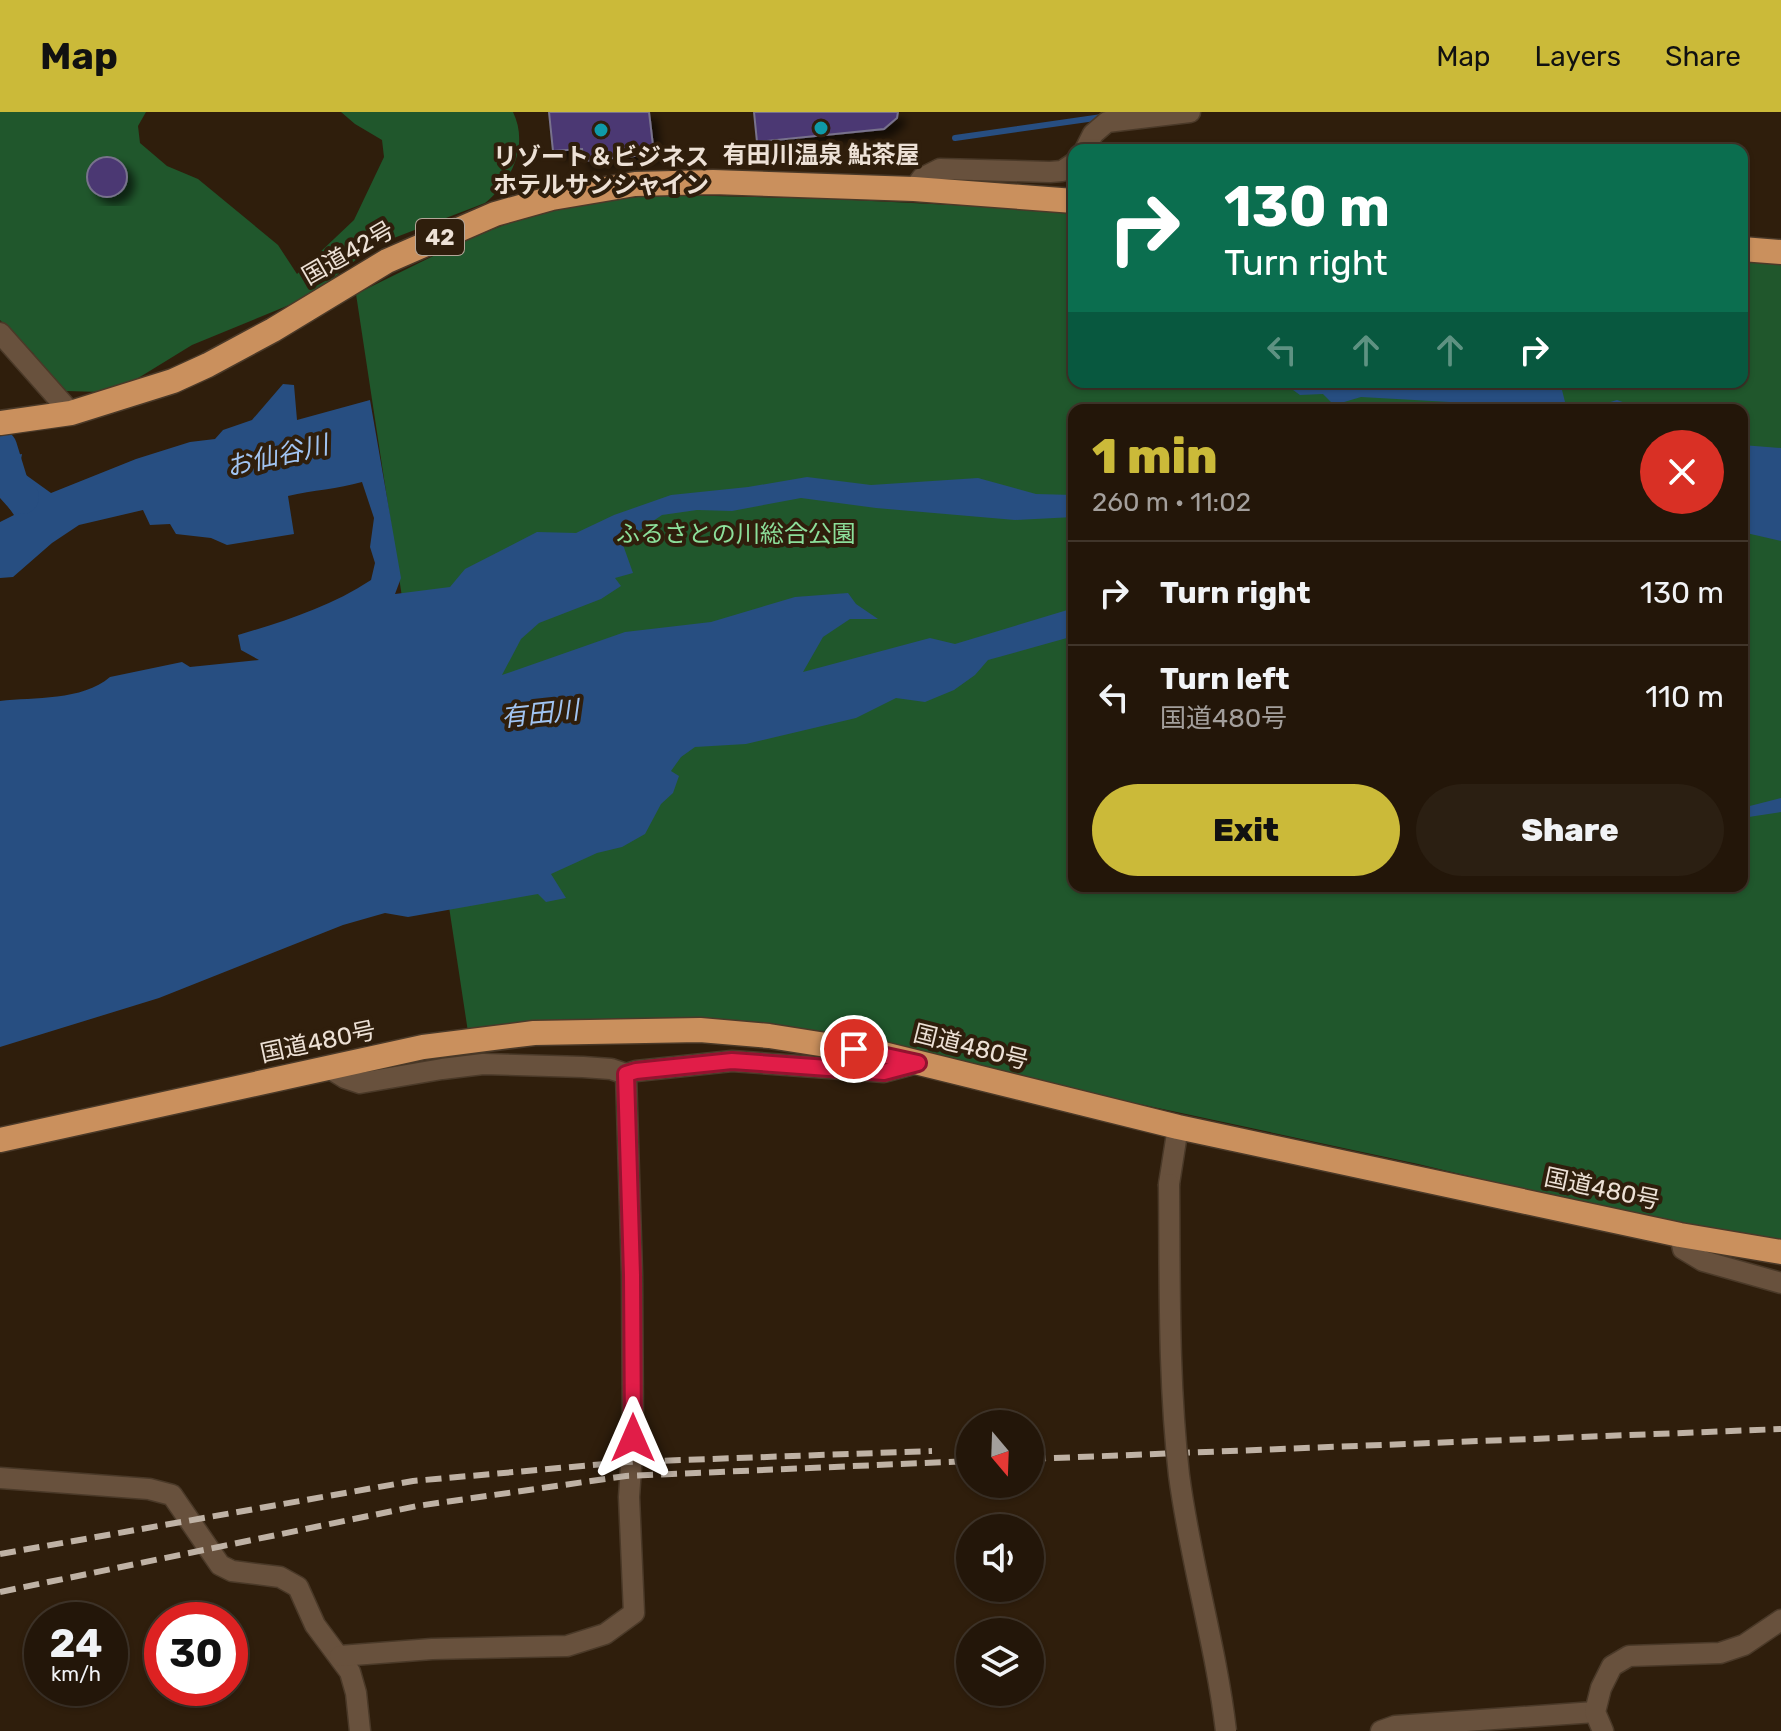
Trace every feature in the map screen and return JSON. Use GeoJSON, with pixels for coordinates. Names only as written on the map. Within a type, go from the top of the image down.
{"type":"FeatureCollection","features":[{"type":"Feature","properties":{"kind":"highway","name":"国道42号"},"geometry":{"type":"LineString","coordinates":[[0,423],[71,413],[145,391],[208,365],[387,261],[522,205],[635,184],[713,182],[914,189],[1068,201]]}},
{"type":"Feature","properties":{"kind":"highway"},"geometry":{"type":"LineString","coordinates":[[1748,249],[1781,252]]}},
{"type":"Feature","properties":{"kind":"highway","name":"国道480号"},"geometry":{"type":"LineString","coordinates":[[0,1140],[423,1047],[534,1033],[700,1030],[769,1036],[883,1054],[1178,1127],[1680,1235],[1781,1252]]}},
{"type":"Feature","properties":{"kind":"street"},"geometry":{"type":"LineString","coordinates":[[1088,144],[1093,134],[1107,122],[1190,112]]}},
{"type":"Feature","properties":{"kind":"street"},"geometry":{"type":"LineString","coordinates":[[914,189],[922,178],[940,169],[1050,172],[1068,167]]}},
{"type":"Feature","properties":{"kind":"street"},"geometry":{"type":"LineString","coordinates":[[0,333],[71,413]]}},
{"type":"Feature","properties":{"kind":"street"},"geometry":{"type":"LineString","coordinates":[[329,1068],[360,1083],[483,1064],[583,1067],[611,1069],[626,1074],[732,1061],[884,1072],[918,1063]]}},
{"type":"Feature","properties":{"kind":"street"},"geometry":{"type":"LineString","coordinates":[[340,1656],[432,1649],[567,1646],[605,1634],[634,1613],[629,1497],[633,1438],[633,1320],[626,1074]]}},
{"type":"Feature","properties":{"kind":"street"},"geometry":{"type":"LineString","coordinates":[[1178,1127],[1169,1184],[1171,1349],[1179,1472],[1226,1731]]}},
{"type":"Feature","properties":{"kind":"street"},"geometry":{"type":"LineString","coordinates":[[1680,1235],[1683,1249],[1703,1261],[1781,1283]]}},
{"type":"Feature","properties":{"kind":"street"},"geometry":{"type":"LineString","coordinates":[[0,1478],[149,1489],[172,1495],[220,1565],[232,1571],[280,1577],[298,1587],[315,1625],[350,1672],[356,1693],[360,1731]]}},
{"type":"Feature","properties":{"kind":"street"},"geometry":{"type":"LineString","coordinates":[[1381,1731],[1395,1726],[1599,1722],[1601,1688],[1612,1666],[1629,1656],[1720,1653],[1744,1645],[1781,1620]]}},
{"type":"Feature","properties":{"kind":"green space"},"geometry":{"type":"Polygon","coordinates":[[[0,112],[146,112],[138,126],[140,143],[167,166],[198,179],[278,245],[297,274],[354,220],[384,157],[382,140],[341,112],[513,112],[519,137],[510,173],[485,203],[373,246],[311,296],[192,345],[135,380],[101,392],[66,391],[52,383],[33,353],[0,320],[0,112]]]}},
{"type":"Feature","properties":{"kind":"green space","name":"ふるさとの川総合公園"},"geometry":{"type":"Polygon","coordinates":[[[674,195],[1068,211],[1068,388],[1748,388],[1748,258],[1781,261],[1781,1244],[1598,1207],[905,1050],[468,1032],[356,294],[447,249],[517,220],[607,200],[674,195]]]}},
{"type":"Feature","properties":{"kind":"water","name":"有田川"},"geometry":{"type":"Polygon","coordinates":[[[283,384],[294,385],[297,420],[370,400],[401,578],[395,594],[450,587],[465,569],[537,532],[576,533],[614,515],[671,495],[807,477],[871,485],[978,478],[1036,494],[1068,495],[1068,517],[1015,520],[801,498],[732,511],[697,510],[662,515],[622,542],[633,573],[615,578],[621,586],[601,599],[539,623],[521,639],[502,675],[625,632],[711,622],[795,597],[848,593],[856,604],[878,619],[850,619],[823,637],[803,672],[930,638],[955,644],[1068,610],[1068,638],[988,660],[975,675],[954,690],[925,702],[896,698],[856,718],[746,744],[695,747],[681,757],[671,771],[679,776],[673,793],[661,804],[645,834],[622,847],[597,853],[551,874],[566,898],[546,902],[538,894],[408,917],[385,913],[343,925],[159,998],[0,1047],[0,701],[72,694],[99,685],[110,677],[182,662],[190,667],[259,660],[241,650],[238,635],[290,619],[340,598],[371,580],[375,563],[370,547],[374,518],[362,482],[288,496],[294,534],[227,545],[211,538],[176,534],[170,524],[150,525],[143,510],[79,525],[52,543],[13,577],[0,578],[0,522],[14,515],[0,495],[0,458],[22,454],[19,470],[51,493],[136,459],[190,442],[215,439],[223,430],[252,420],[283,384]]]}},
{"type":"Feature","properties":{"kind":"water"},"geometry":{"type":"Polygon","coordinates":[[[1290,388],[1562,388],[1566,404],[1485,404],[1361,397],[1333,404],[1323,394],[1300,395],[1290,388]]]}},
{"type":"Feature","properties":{"kind":"water"},"geometry":{"type":"Polygon","coordinates":[[[1617,400],[1628,404],[1604,404],[1617,400]]]}},
{"type":"Feature","properties":{"kind":"water"},"geometry":{"type":"Polygon","coordinates":[[[1748,445],[1781,448],[1781,541],[1748,533],[1748,445]]]}},
{"type":"Feature","properties":{"kind":"water"},"geometry":{"type":"Polygon","coordinates":[[[1781,798],[1781,812],[1748,817],[1748,806],[1781,798]]]}},
{"type":"Feature","properties":{"kind":"building","name":"リゾート＆ビジネス ホテルサンシャイン"},"geometry":{"type":"Polygon","coordinates":[[[549,112],[649,112],[654,154],[584,161],[582,149],[553,151],[549,112]]]}},
{"type":"Feature","properties":{"kind":"building","name":"有田川温泉 鮎茶屋"},"geometry":{"type":"Polygon","coordinates":[[[754,112],[898,112],[897,118],[884,129],[757,142],[754,112]]]}},
{"type":"Feature","properties":{"kind":"building"},"geometry":{"type":"Polygon","coordinates":[[[107,157],[121,163],[127,177],[121,191],[107,197],[93,191],[87,177],[93,163],[107,157]]]}},
{"type":"Feature","properties":{"kind":"waterway"},"geometry":{"type":"LineString","coordinates":[[955,138],[1102,117]]}},
{"type":"Feature","properties":{"kind":"waterway","name":"お仙谷川"},"geometry":{"type":"LineString","coordinates":[[0,447],[12,486],[22,497]]}},
{"type":"Feature","properties":{"kind":"railway"},"geometry":{"type":"LineString","coordinates":[[1044,1458],[1781,1429]]}},
{"type":"Feature","properties":{"kind":"railway"},"geometry":{"type":"LineString","coordinates":[[0,1554],[413,1481],[627,1462],[932,1451]]}},
{"type":"Feature","properties":{"kind":"railway"},"geometry":{"type":"LineString","coordinates":[[0,1592],[417,1506],[626,1476],[956,1462]]}},
{"type":"Feature","properties":{"kind":"place","name":"有田川温泉 鮎茶屋"},"geometry":{"type":"Point","coordinates":[821,128]}},
{"type":"Feature","properties":{"kind":"place","name":"リゾート＆ビジネス ホテルサンシャイン"},"geometry":{"type":"Point","coordinates":[601,130]}},
{"type":"Feature","properties":{"kind":"route"},"geometry":{"type":"LineString","coordinates":[[633,1438],[626,1074],[732,1061],[884,1072],[918,1063],[854,1049]]}}]}
